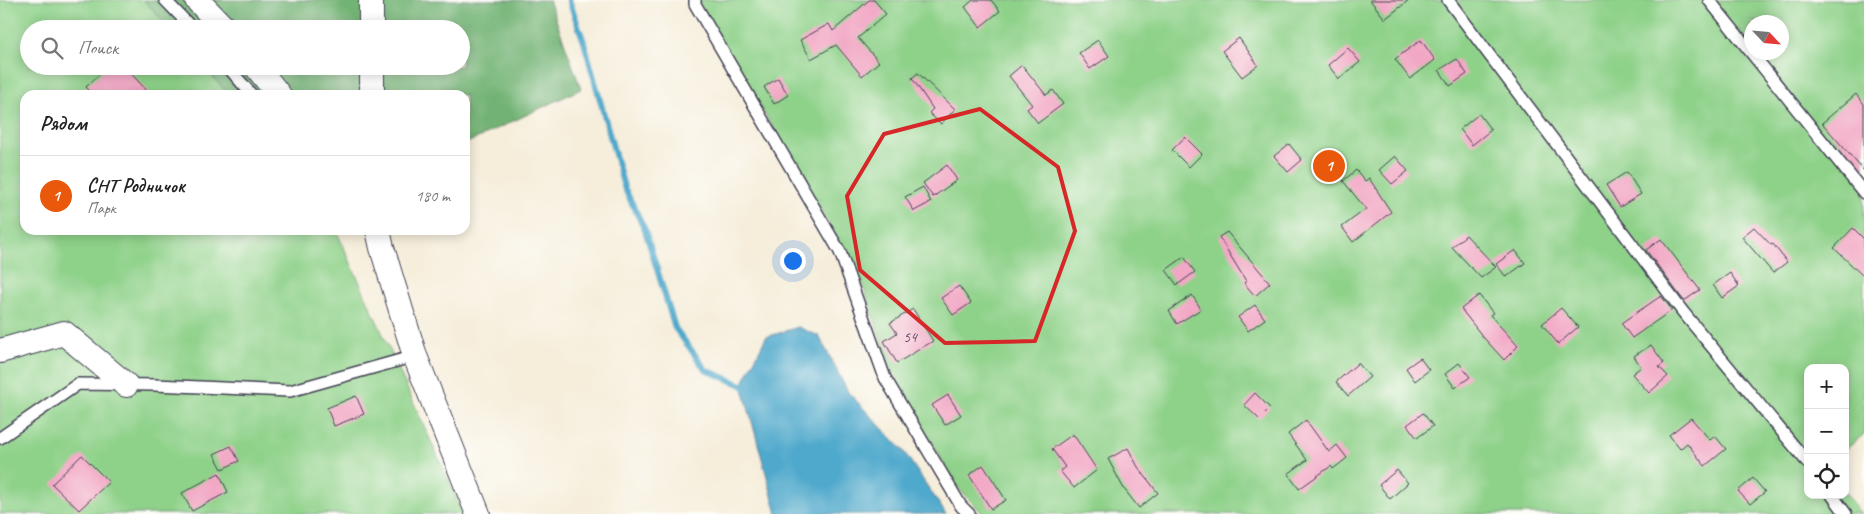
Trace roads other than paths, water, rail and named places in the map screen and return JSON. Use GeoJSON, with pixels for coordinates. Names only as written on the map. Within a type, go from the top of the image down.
{"type":"FeatureCollection","features":[{"type":"Feature","properties":{"kind":"street"},"geometry":{"type":"LineString","coordinates":[[197,0],[216,20]]}},
{"type":"Feature","properties":{"kind":"street"},"geometry":{"type":"LineString","coordinates":[[371,0],[371,20]]}},
{"type":"Feature","properties":{"kind":"street"},"geometry":{"type":"LineString","coordinates":[[263,75],[275,90]]}},
{"type":"Feature","properties":{"kind":"street"},"geometry":{"type":"LineString","coordinates":[[372,75],[372,90]]}},
{"type":"Feature","properties":{"kind":"street"},"geometry":{"type":"LineString","coordinates":[[376,236],[415,356],[474,510]]}},
{"type":"Feature","properties":{"kind":"street"},"geometry":{"type":"LineString","coordinates":[[0,351],[64,333],[126,385]]}},
{"type":"Feature","properties":{"kind":"lane"},"geometry":{"type":"LineString","coordinates":[[165,0],[184,20]]}},
{"type":"Feature","properties":{"kind":"lane"},"geometry":{"type":"LineString","coordinates":[[695,0],[695,4],[840,252],[885,378],[961,506],[969,514]]}},
{"type":"Feature","properties":{"kind":"lane"},"geometry":{"type":"LineString","coordinates":[[1448,0],[1683,312],[1804,458]]}},
{"type":"Feature","properties":{"kind":"lane"},"geometry":{"type":"LineString","coordinates":[[1709,0],[1864,194]]}},
{"type":"Feature","properties":{"kind":"lane"},"geometry":{"type":"LineString","coordinates":[[234,75],[248,90]]}},
{"type":"Feature","properties":{"kind":"lane"},"geometry":{"type":"LineString","coordinates":[[0,438],[78,384],[290,391],[415,356]]}},
{"type":"Feature","properties":{"kind":"lane"},"geometry":{"type":"LineString","coordinates":[[1835,499],[1846,514]]}},
{"type":"Feature","properties":{"kind":"water"},"geometry":{"type":"Polygon","coordinates":[[[798,327],[819,336],[848,392],[903,450],[946,514],[777,514],[742,385],[766,337],[798,327]]]}},
{"type":"Feature","properties":{"kind":"waterway"},"geometry":{"type":"LineString","coordinates":[[569,0],[584,42],[624,187],[645,230],[675,328],[706,370],[742,385],[747,390]]}},
{"type":"Feature","properties":{"kind":"place","name":"СНТ Родничок"},"geometry":{"type":"Point","coordinates":[1329,166]}}]}
